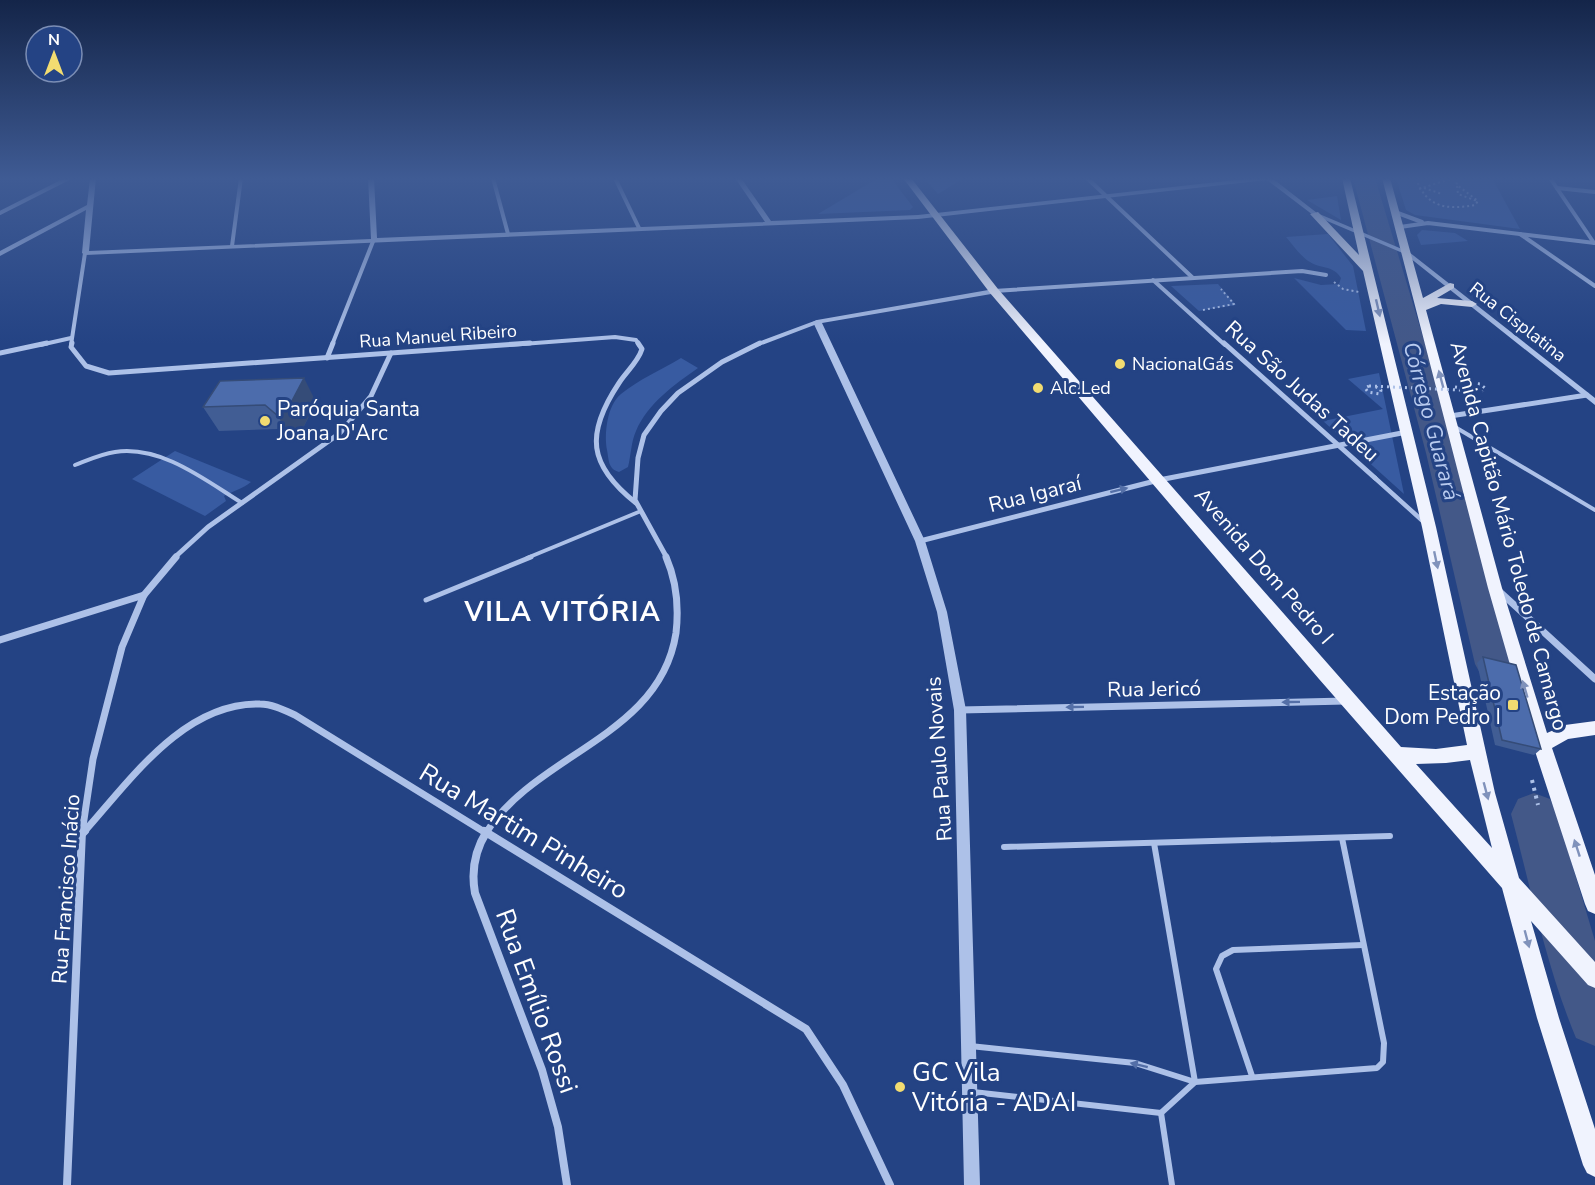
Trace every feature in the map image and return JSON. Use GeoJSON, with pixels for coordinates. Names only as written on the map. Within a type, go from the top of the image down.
{"type":"FeatureCollection","features":[{"type":"Feature","properties":{"kind":"main road","name":"Avenida Dom Pedro I"},"geometry":{"type":"LineString","coordinates":[[948,233],[994,291],[1349,701],[1595,978]]}},
{"type":"Feature","properties":{"kind":"main road"},"geometry":{"type":"LineString","coordinates":[[1333,233],[1369,273]]}},
{"type":"Feature","properties":{"kind":"main road"},"geometry":{"type":"LineString","coordinates":[[1357,233],[1369,273],[1429,526],[1476,750],[1548,1018],[1595,1165]]}},
{"type":"Feature","properties":{"kind":"main road","name":"Avenida Capitão Mário Toledo de Camargo"},"geometry":{"type":"LineString","coordinates":[[1402,233],[1496,588],[1542,745],[1595,904]]}},
{"type":"Feature","properties":{"kind":"main road"},"geometry":{"type":"LineString","coordinates":[[1422,306],[1450,286]]}},
{"type":"Feature","properties":{"kind":"main road"},"geometry":{"type":"LineString","coordinates":[[1422,306],[1447,300],[1472,304]]}},
{"type":"Feature","properties":{"kind":"main road"},"geometry":{"type":"LineString","coordinates":[[1542,745],[1565,732],[1595,728]]}},
{"type":"Feature","properties":{"kind":"main road"},"geometry":{"type":"LineString","coordinates":[[1397,754],[1421,758],[1444,758],[1476,750]]}},
{"type":"Feature","properties":{"kind":"street"},"geometry":{"type":"LineString","coordinates":[[0,254],[38,233]]}},
{"type":"Feature","properties":{"kind":"street"},"geometry":{"type":"LineString","coordinates":[[0,353],[71,338],[87,233]]}},
{"type":"Feature","properties":{"kind":"street"},"geometry":{"type":"LineString","coordinates":[[232,246],[234,233]]}},
{"type":"Feature","properties":{"kind":"street"},"geometry":{"type":"LineString","coordinates":[[327,358],[374,239],[374,233]]}},
{"type":"Feature","properties":{"kind":"street"},"geometry":{"type":"LineString","coordinates":[[85,253],[522,233]]}},
{"type":"Feature","properties":{"kind":"street"},"geometry":{"type":"LineString","coordinates":[[1145,233],[1192,278]]}},
{"type":"Feature","properties":{"kind":"street","name":"Rua Cisplatina"},"geometry":{"type":"LineString","coordinates":[[1360,233],[1407,253],[1595,402]]}},
{"type":"Feature","properties":{"kind":"street"},"geometry":{"type":"LineString","coordinates":[[1513,233],[1594,243]]}},
{"type":"Feature","properties":{"kind":"street"},"geometry":{"type":"LineString","coordinates":[[1519,234],[1595,286]]}},
{"type":"Feature","properties":{"kind":"street"},"geometry":{"type":"LineString","coordinates":[[636,503],[639,448],[646,431],[676,394],[751,347],[792,329],[817,322],[994,291],[1302,271],[1326,276]]}},
{"type":"Feature","properties":{"kind":"street","name":"Rua São Judas Tadeu"},"geometry":{"type":"LineString","coordinates":[[1153,280],[1429,526]]}},
{"type":"Feature","properties":{"kind":"street","name":"Rua Paulo Novais"},"geometry":{"type":"LineString","coordinates":[[817,322],[920,541],[942,612],[960,710],[972,1185]]}},
{"type":"Feature","properties":{"kind":"street","name":"Rua Manuel Ribeiro"},"geometry":{"type":"LineString","coordinates":[[71,338],[71,347],[82,366],[93,371],[109,373],[615,337],[636,340],[642,349],[640,355],[606,402],[599,418],[596,439],[601,464],[607,476],[636,503]]}},
{"type":"Feature","properties":{"kind":"street","name":"Rua Francisco Inácio"},"geometry":{"type":"LineString","coordinates":[[67,1185],[82,834],[101,723],[122,647],[144,596],[181,552],[208,527],[340,433],[355,418],[377,388],[391,353]]}},
{"type":"Feature","properties":{"kind":"street"},"geometry":{"type":"LineString","coordinates":[[1452,421],[1587,395]]}},
{"type":"Feature","properties":{"kind":"street","name":"Rua Igaraí"},"geometry":{"type":"LineString","coordinates":[[920,541],[1159,480],[1407,432]]}},
{"type":"Feature","properties":{"kind":"street","name":"Rua Emílio Rossi"},"geometry":{"type":"LineString","coordinates":[[567,1185],[566,1165],[554,1111],[536,1055],[473,886],[475,856],[486,833],[505,808],[524,790],[626,718],[648,698],[664,674],[672,650],[676,627],[678,606],[676,582],[662,546],[636,503]]}},
{"type":"Feature","properties":{"kind":"street"},"geometry":{"type":"LineString","coordinates":[[1496,588],[1595,679]]}},
{"type":"Feature","properties":{"kind":"street"},"geometry":{"type":"LineString","coordinates":[[0,640],[144,596]]}},
{"type":"Feature","properties":{"kind":"street","name":"Rua Jericó"},"geometry":{"type":"LineString","coordinates":[[960,710],[1349,701]]}},
{"type":"Feature","properties":{"kind":"street","name":"Rua Martim Pinheiro"},"geometry":{"type":"LineString","coordinates":[[82,834],[153,758],[189,725],[221,709],[260,704],[295,715],[806,1029],[839,1075],[890,1185]]}},
{"type":"Feature","properties":{"kind":"lane"},"geometry":{"type":"LineString","coordinates":[[1452,421],[1595,510]]}},
{"type":"Feature","properties":{"kind":"lane"},"geometry":{"type":"LineString","coordinates":[[75,465],[120,451],[156,457],[178,465],[242,503]]}},
{"type":"Feature","properties":{"kind":"lane"},"geometry":{"type":"LineString","coordinates":[[426,600],[641,511]]}},
{"type":"Feature","properties":{"kind":"lane"},"geometry":{"type":"LineString","coordinates":[[1004,847],[1390,836]]}},
{"type":"Feature","properties":{"kind":"lane"},"geometry":{"type":"LineString","coordinates":[[969,1046],[1135,1063],[1195,1082],[1377,1068],[1383,1062],[1384,1043],[1342,838]]}},
{"type":"Feature","properties":{"kind":"lane"},"geometry":{"type":"LineString","coordinates":[[1154,843],[1195,1082]]}},
{"type":"Feature","properties":{"kind":"lane"},"geometry":{"type":"LineString","coordinates":[[1252,1076],[1216,969],[1224,953],[1233,950],[1363,945]]}},
{"type":"Feature","properties":{"kind":"lane"},"geometry":{"type":"LineString","coordinates":[[970,1091],[1161,1113],[1195,1082]]}},
{"type":"Feature","properties":{"kind":"lane"},"geometry":{"type":"LineString","coordinates":[[1161,1113],[1172,1185]]}},
{"type":"Feature","properties":{"kind":"path"},"geometry":{"type":"LineString","coordinates":[[1326,276],[1343,290],[1374,294]]}},
{"type":"Feature","properties":{"kind":"path"},"geometry":{"type":"LineString","coordinates":[[1188,312],[1234,304],[1210,277]]}},
{"type":"Feature","properties":{"kind":"path"},"geometry":{"type":"LineString","coordinates":[[1376,387],[1381,390],[1380,394],[1366,390],[1369,386],[1482,392],[1486,389],[1480,384],[1471,384],[1470,387],[1475,390]]}},
{"type":"Feature","properties":{"kind":"shaded area"},"geometry":{"type":"Polygon","coordinates":[[[1455,233],[1468,241],[1421,245],[1417,235],[1455,233]]]}},
{"type":"Feature","properties":{"kind":"shaded area"},"geometry":{"type":"Polygon","coordinates":[[[1328,234],[1353,266],[1366,331],[1346,330],[1294,278],[1321,285],[1339,284],[1341,278],[1338,274],[1307,260],[1286,237],[1328,234]]]}},
{"type":"Feature","properties":{"kind":"shaded area"},"geometry":{"type":"Polygon","coordinates":[[[1218,284],[1236,305],[1199,311],[1171,286],[1218,284]]]}},
{"type":"Feature","properties":{"kind":"shaded area"},"geometry":{"type":"Polygon","coordinates":[[[681,358],[698,368],[671,388],[647,412],[634,435],[628,467],[619,472],[615,471],[610,464],[606,443],[606,428],[612,405],[628,389],[681,358]]]}},
{"type":"Feature","properties":{"kind":"shaded area"},"geometry":{"type":"Polygon","coordinates":[[[1379,373],[1404,494],[1323,421],[1383,409],[1348,379],[1379,373]]]}},
{"type":"Feature","properties":{"kind":"shaded area"},"geometry":{"type":"Polygon","coordinates":[[[175,451],[251,482],[224,496],[226,501],[205,516],[132,479],[175,451]]]}},
{"type":"Feature","properties":{"kind":"building"},"geometry":{"type":"Polygon","coordinates":[[[304,378],[286,412],[278,416],[265,405],[203,407],[220,381],[304,378]]]}},
{"type":"Feature","properties":{"kind":"building"},"geometry":{"type":"Polygon","coordinates":[[[1483,657],[1516,665],[1541,749],[1502,740],[1483,657]]]}},
{"type":"Feature","properties":{"kind":"waterway","name":"Córrego Guarará"},"geometry":{"type":"LineString","coordinates":[[1378,233],[1442,453],[1495,664]]}},
{"type":"Feature","properties":{"kind":"waterway","name":"Córrego Guarará"},"geometry":{"type":"LineString","coordinates":[[1534,814],[1577,967],[1595,1019]]}},
{"type":"Feature","properties":{"kind":"place","name":"NacionalGás"},"geometry":{"type":"Point","coordinates":[1120,364]}},
{"type":"Feature","properties":{"kind":"place","name":"Alc.Led"},"geometry":{"type":"Point","coordinates":[1038,388]}},
{"type":"Feature","properties":{"kind":"place","name":"Paróquia Santa Joana D'Arc"},"geometry":{"type":"Point","coordinates":[265,421]}},
{"type":"Feature","properties":{"kind":"place","name":"Estação Dom Pedro I"},"geometry":{"type":"Point","coordinates":[1513,705]}},
{"type":"Feature","properties":{"kind":"place","name":"GC Vila Vitória - ADAI"},"geometry":{"type":"Point","coordinates":[900,1087]}},
{"type":"Feature","properties":{"kind":"district","name":"VILA VITÓRIA"},"geometry":{"type":"Point","coordinates":[563,612]}}]}
